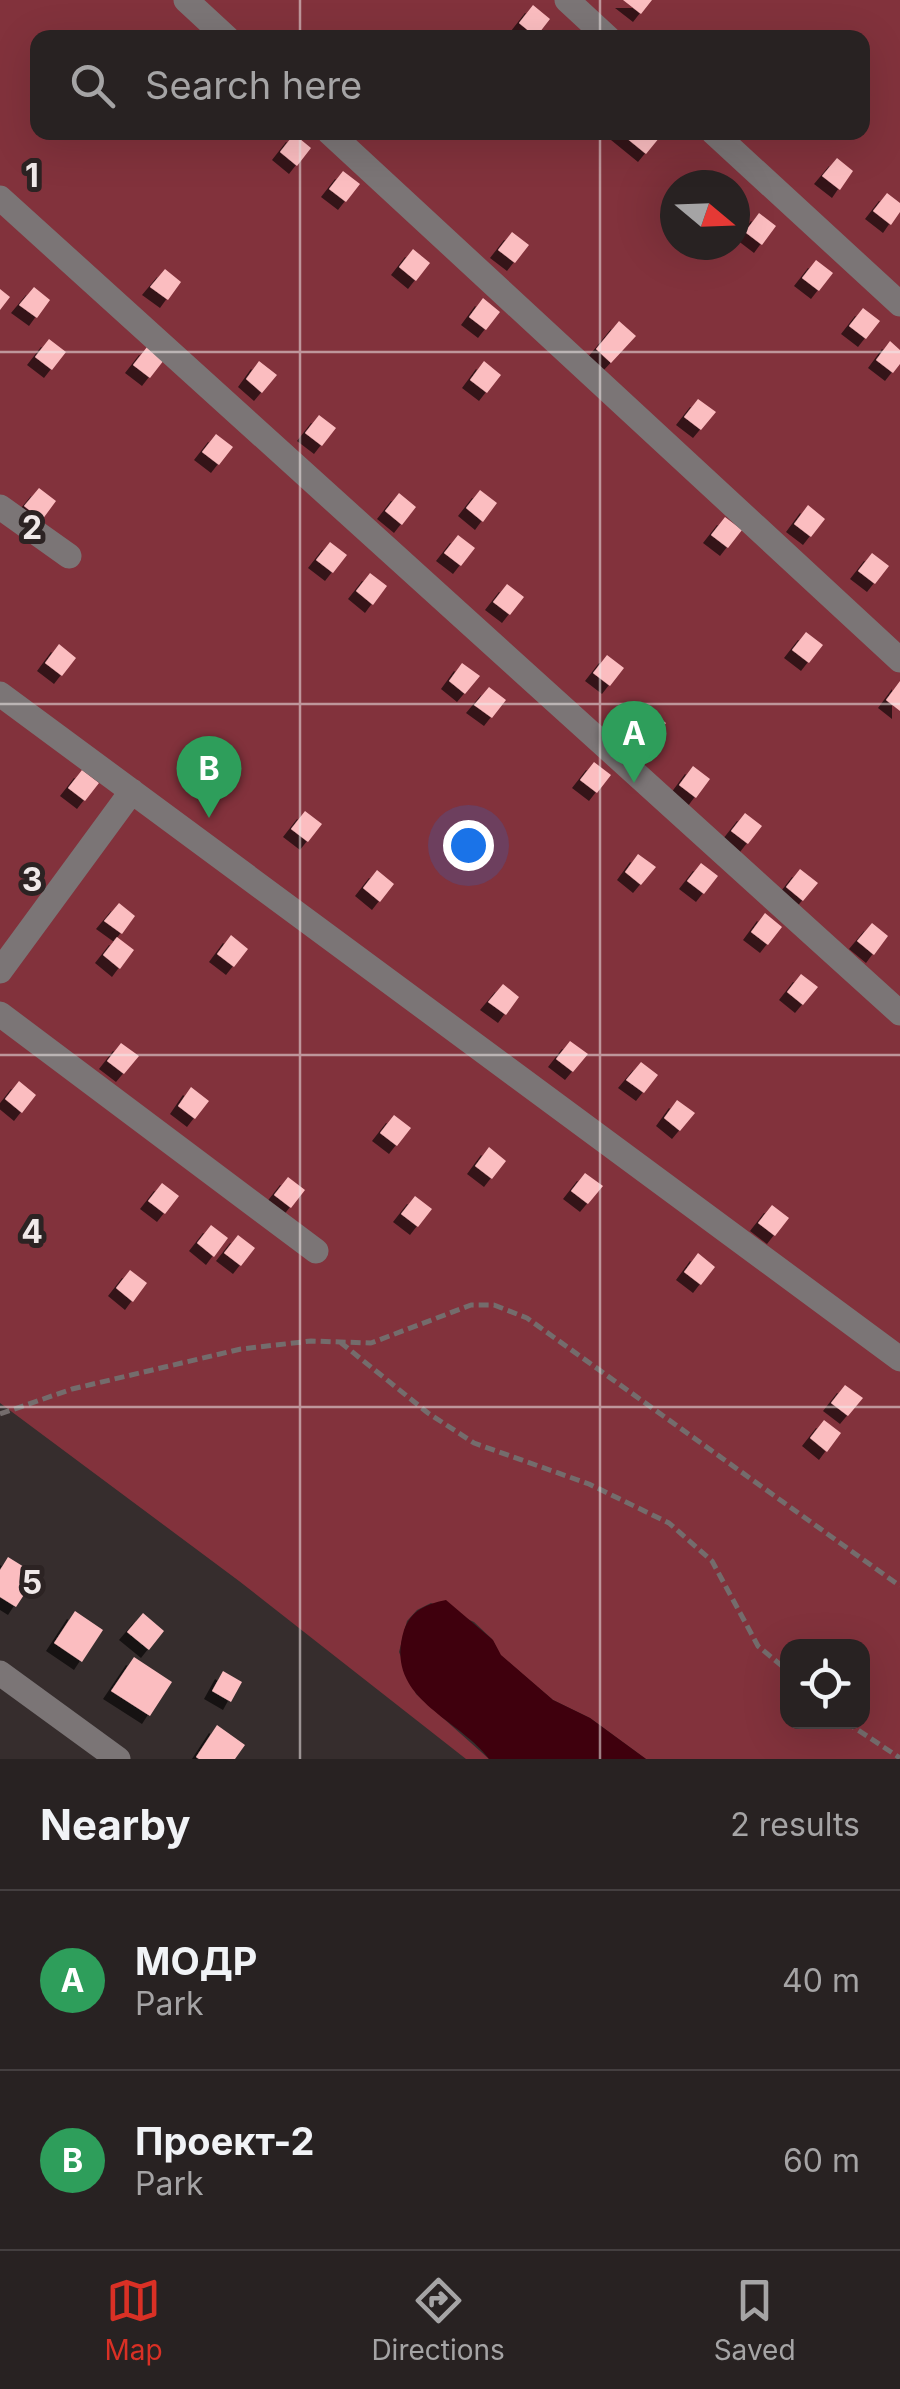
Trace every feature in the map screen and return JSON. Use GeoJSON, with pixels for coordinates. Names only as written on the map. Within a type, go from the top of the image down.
{"type":"FeatureCollection","features":[{"type":"Feature","properties":{"kind":"street"},"geometry":{"type":"LineString","coordinates":[[186,0],[218,30]]}},
{"type":"Feature","properties":{"kind":"street"},"geometry":{"type":"LineString","coordinates":[[568,0],[600,30]]}},
{"type":"Feature","properties":{"kind":"street"},"geometry":{"type":"LineString","coordinates":[[339,140],[900,660]]}},
{"type":"Feature","properties":{"kind":"street"},"geometry":{"type":"LineString","coordinates":[[721,140],[900,304]]}},
{"type":"Feature","properties":{"kind":"street"},"geometry":{"type":"LineString","coordinates":[[0,198],[900,1013]]}},
{"type":"Feature","properties":{"kind":"street"},"geometry":{"type":"LineString","coordinates":[[0,507],[70,556]]}},
{"type":"Feature","properties":{"kind":"street"},"geometry":{"type":"LineString","coordinates":[[0,694],[900,1359]]}},
{"type":"Feature","properties":{"kind":"street"},"geometry":{"type":"LineString","coordinates":[[0,971],[132,791]]}},
{"type":"Feature","properties":{"kind":"street"},"geometry":{"type":"LineString","coordinates":[[0,1014],[316,1251]]}},
{"type":"Feature","properties":{"kind":"street"},"geometry":{"type":"LineString","coordinates":[[0,1673],[118,1759]]}},
{"type":"Feature","properties":{"kind":"path"},"geometry":{"type":"LineString","coordinates":[[0,1414],[72,1389],[241,1349],[311,1340],[371,1343],[471,1305],[494,1305],[528,1318],[900,1586]]}},
{"type":"Feature","properties":{"kind":"path"},"geometry":{"type":"LineString","coordinates":[[340,1342],[428,1413],[474,1443],[589,1484],[669,1523],[712,1561],[758,1646],[780,1665]]}},
{"type":"Feature","properties":{"kind":"path"},"geometry":{"type":"LineString","coordinates":[[856,1729],[900,1758]]}},
{"type":"Feature","properties":{"kind":"shaded area"},"geometry":{"type":"Polygon","coordinates":[[[0,0],[900,0],[900,1759],[646,1759],[590,1718],[553,1700],[500,1655],[492,1639],[474,1622],[431,1603],[407,1621],[399,1652],[416,1694],[489,1759],[466,1759],[239,1581],[0,1403],[0,0]]]}},
{"type":"Feature","properties":{"kind":"shaded area"},"geometry":{"type":"Polygon","coordinates":[[[446,1600],[553,1700],[590,1718],[646,1759],[489,1759],[427,1705],[404,1673],[400,1654],[407,1623],[421,1609],[446,1600]]]}},
{"type":"Feature","properties":{"kind":"building"},"geometry":{"type":"Polygon","coordinates":[[[623,0],[652,0],[641,14],[623,0]]]}},
{"type":"Feature","properties":{"kind":"building"},"geometry":{"type":"Polygon","coordinates":[[[533,5],[550,19],[541,30],[528,30],[519,23],[533,5]]]}},
{"type":"Feature","properties":{"kind":"building"},"geometry":{"type":"Polygon","coordinates":[[[289,140],[301,140],[311,148],[297,166],[280,152],[289,140]]]}},
{"type":"Feature","properties":{"kind":"building"},"geometry":{"type":"Polygon","coordinates":[[[629,140],[657,140],[646,154],[629,140]]]}},
{"type":"Feature","properties":{"kind":"building"},"geometry":{"type":"Polygon","coordinates":[[[837,158],[853,171],[840,190],[822,176],[837,158]]]}},
{"type":"Feature","properties":{"kind":"building"},"geometry":{"type":"Polygon","coordinates":[[[343,171],[360,184],[346,202],[329,189],[343,171]]]}},
{"type":"Feature","properties":{"kind":"building"},"geometry":{"type":"Polygon","coordinates":[[[887,193],[900,203],[900,212],[891,225],[873,211],[887,193]]]}},
{"type":"Feature","properties":{"kind":"building"},"geometry":{"type":"Polygon","coordinates":[[[759,213],[776,226],[762,245],[750,236],[750,225],[759,213]]]}},
{"type":"Feature","properties":{"kind":"building"},"geometry":{"type":"Polygon","coordinates":[[[512,232],[529,245],[515,263],[498,250],[512,232]]]}},
{"type":"Feature","properties":{"kind":"building"},"geometry":{"type":"Polygon","coordinates":[[[413,249],[430,263],[416,281],[399,267],[413,249]]]}},
{"type":"Feature","properties":{"kind":"building"},"geometry":{"type":"Polygon","coordinates":[[[816,260],[833,273],[819,291],[802,278],[816,260]]]}},
{"type":"Feature","properties":{"kind":"building"},"geometry":{"type":"Polygon","coordinates":[[[165,269],[181,282],[168,300],[150,287],[165,269]]]}},
{"type":"Feature","properties":{"kind":"building"},"geometry":{"type":"Polygon","coordinates":[[[34,287],[50,300],[37,318],[19,305],[34,287]]]}},
{"type":"Feature","properties":{"kind":"building"},"geometry":{"type":"Polygon","coordinates":[[[0,289],[10,297],[0,310],[0,289]]]}},
{"type":"Feature","properties":{"kind":"building"},"geometry":{"type":"Polygon","coordinates":[[[483,298],[500,312],[486,330],[469,317],[483,298]]]}},
{"type":"Feature","properties":{"kind":"building"},"geometry":{"type":"Polygon","coordinates":[[[863,308],[880,321],[866,339],[849,326],[863,308]]]}},
{"type":"Feature","properties":{"kind":"building"},"geometry":{"type":"Polygon","coordinates":[[[619,321],[636,336],[611,363],[596,349],[619,321]]]}},
{"type":"Feature","properties":{"kind":"building"},"geometry":{"type":"Polygon","coordinates":[[[49,339],[66,352],[52,370],[35,357],[49,339]]]}},
{"type":"Feature","properties":{"kind":"building"},"geometry":{"type":"Polygon","coordinates":[[[890,341],[900,350],[900,364],[893,373],[876,360],[890,341]]]}},
{"type":"Feature","properties":{"kind":"building"},"geometry":{"type":"Polygon","coordinates":[[[147,347],[164,360],[150,378],[133,365],[147,347]]]}},
{"type":"Feature","properties":{"kind":"building"},"geometry":{"type":"Polygon","coordinates":[[[259,361],[277,375],[262,393],[246,379],[259,361]]]}},
{"type":"Feature","properties":{"kind":"building"},"geometry":{"type":"Polygon","coordinates":[[[484,361],[501,375],[487,393],[470,380],[484,361]]]}},
{"type":"Feature","properties":{"kind":"building"},"geometry":{"type":"Polygon","coordinates":[[[698,399],[716,412],[701,430],[684,417],[698,399]]]}},
{"type":"Feature","properties":{"kind":"building"},"geometry":{"type":"Polygon","coordinates":[[[319,415],[336,428],[322,446],[305,433],[319,415]]]}},
{"type":"Feature","properties":{"kind":"building"},"geometry":{"type":"Polygon","coordinates":[[[216,434],[233,447],[219,465],[202,452],[216,434]]]}},
{"type":"Feature","properties":{"kind":"building"},"geometry":{"type":"Polygon","coordinates":[[[39,488],[56,501],[42,520],[24,506],[39,488]]]}},
{"type":"Feature","properties":{"kind":"building"},"geometry":{"type":"Polygon","coordinates":[[[480,490],[497,503],[483,522],[466,508],[480,490]]]}},
{"type":"Feature","properties":{"kind":"building"},"geometry":{"type":"Polygon","coordinates":[[[399,493],[416,507],[402,525],[385,511],[399,493]]]}},
{"type":"Feature","properties":{"kind":"building"},"geometry":{"type":"Polygon","coordinates":[[[808,505],[825,519],[811,537],[794,524],[808,505]]]}},
{"type":"Feature","properties":{"kind":"building"},"geometry":{"type":"Polygon","coordinates":[[[725,517],[742,530],[728,548],[711,535],[725,517]]]}},
{"type":"Feature","properties":{"kind":"building"},"geometry":{"type":"Polygon","coordinates":[[[458,535],[475,548],[461,566],[444,553],[458,535]]]}},
{"type":"Feature","properties":{"kind":"building"},"geometry":{"type":"Polygon","coordinates":[[[330,542],[347,555],[333,573],[316,560],[330,542]]]}},
{"type":"Feature","properties":{"kind":"building"},"geometry":{"type":"Polygon","coordinates":[[[872,553],[889,566],[875,584],[858,571],[872,553]]]}},
{"type":"Feature","properties":{"kind":"building"},"geometry":{"type":"Polygon","coordinates":[[[370,573],[387,586],[373,605],[356,591],[370,573]]]}},
{"type":"Feature","properties":{"kind":"building"},"geometry":{"type":"Polygon","coordinates":[[[507,584],[524,597],[510,615],[493,602],[507,584]]]}},
{"type":"Feature","properties":{"kind":"building"},"geometry":{"type":"Polygon","coordinates":[[[806,632],[823,645],[809,663],[792,650],[806,632]]]}},
{"type":"Feature","properties":{"kind":"building"},"geometry":{"type":"Polygon","coordinates":[[[59,644],[76,658],[62,676],[45,663],[59,644]]]}},
{"type":"Feature","properties":{"kind":"building"},"geometry":{"type":"Polygon","coordinates":[[[607,655],[624,668],[610,686],[593,673],[607,655]]]}},
{"type":"Feature","properties":{"kind":"building"},"geometry":{"type":"Polygon","coordinates":[[[462,663],[480,676],[465,694],[449,681],[462,663]]]}},
{"type":"Feature","properties":{"kind":"building"},"geometry":{"type":"Polygon","coordinates":[[[900,681],[900,711],[886,700],[900,681]]]}},
{"type":"Feature","properties":{"kind":"building"},"geometry":{"type":"Polygon","coordinates":[[[489,687],[506,700],[492,718],[474,705],[489,687]]]}},
{"type":"Feature","properties":{"kind":"building"},"geometry":{"type":"Polygon","coordinates":[[[649,710],[666,723],[653,741],[635,728],[649,710]]]}},
{"type":"Feature","properties":{"kind":"building"},"geometry":{"type":"Polygon","coordinates":[[[594,762],[611,775],[597,793],[580,780],[594,762]]]}},
{"type":"Feature","properties":{"kind":"building"},"geometry":{"type":"Polygon","coordinates":[[[693,766],[710,779],[696,798],[679,785],[693,766]]]}},
{"type":"Feature","properties":{"kind":"building"},"geometry":{"type":"Polygon","coordinates":[[[82,770],[99,783],[85,801],[68,788],[82,770]]]}},
{"type":"Feature","properties":{"kind":"building"},"geometry":{"type":"Polygon","coordinates":[[[305,811],[322,824],[308,842],[291,829],[305,811]]]}},
{"type":"Feature","properties":{"kind":"building"},"geometry":{"type":"Polygon","coordinates":[[[745,813],[762,826],[748,844],[731,831],[745,813]]]}},
{"type":"Feature","properties":{"kind":"building"},"geometry":{"type":"Polygon","coordinates":[[[638,854],[656,867],[641,885],[625,872],[638,854]]]}},
{"type":"Feature","properties":{"kind":"building"},"geometry":{"type":"Polygon","coordinates":[[[701,863],[718,876],[704,894],[687,881],[701,863]]]}},
{"type":"Feature","properties":{"kind":"building"},"geometry":{"type":"Polygon","coordinates":[[[800,869],[818,883],[803,901],[786,887],[800,869]]]}},
{"type":"Feature","properties":{"kind":"building"},"geometry":{"type":"Polygon","coordinates":[[[377,870],[394,884],[380,902],[363,888],[377,870]]]}},
{"type":"Feature","properties":{"kind":"building"},"geometry":{"type":"Polygon","coordinates":[[[119,903],[135,916],[122,934],[104,921],[119,903]]]}},
{"type":"Feature","properties":{"kind":"building"},"geometry":{"type":"Polygon","coordinates":[[[765,913],[782,927],[768,945],[751,932],[765,913]]]}},
{"type":"Feature","properties":{"kind":"building"},"geometry":{"type":"Polygon","coordinates":[[[872,923],[888,936],[874,955],[857,941],[872,923]]]}},
{"type":"Feature","properties":{"kind":"building"},"geometry":{"type":"Polygon","coordinates":[[[231,935],[248,949],[234,967],[217,954],[231,935]]]}},
{"type":"Feature","properties":{"kind":"building"},"geometry":{"type":"Polygon","coordinates":[[[117,937],[134,950],[120,969],[103,955],[117,937]]]}},
{"type":"Feature","properties":{"kind":"building"},"geometry":{"type":"Polygon","coordinates":[[[801,974],[818,987],[803,1005],[787,992],[801,974]]]}},
{"type":"Feature","properties":{"kind":"building"},"geometry":{"type":"Polygon","coordinates":[[[503,984],[519,997],[506,1015],[488,1002],[503,984]]]}},
{"type":"Feature","properties":{"kind":"building"},"geometry":{"type":"Polygon","coordinates":[[[570,1041],[588,1054],[573,1072],[556,1059],[570,1041]]]}},
{"type":"Feature","properties":{"kind":"building"},"geometry":{"type":"Polygon","coordinates":[[[121,1043],[139,1056],[124,1074],[107,1061],[121,1043]]]}},
{"type":"Feature","properties":{"kind":"building"},"geometry":{"type":"Polygon","coordinates":[[[641,1062],[658,1075],[644,1093],[626,1080],[641,1062]]]}},
{"type":"Feature","properties":{"kind":"building"},"geometry":{"type":"Polygon","coordinates":[[[19,1081],[36,1095],[22,1113],[5,1099],[19,1081]]]}},
{"type":"Feature","properties":{"kind":"building"},"geometry":{"type":"Polygon","coordinates":[[[191,1087],[209,1101],[195,1119],[178,1106],[191,1087]]]}},
{"type":"Feature","properties":{"kind":"building"},"geometry":{"type":"Polygon","coordinates":[[[677,1100],[695,1113],[680,1131],[664,1118],[677,1100]]]}},
{"type":"Feature","properties":{"kind":"building"},"geometry":{"type":"Polygon","coordinates":[[[394,1115],[411,1128],[397,1146],[380,1133],[394,1115]]]}},
{"type":"Feature","properties":{"kind":"building"},"geometry":{"type":"Polygon","coordinates":[[[489,1147],[506,1161],[492,1179],[475,1166],[489,1147]]]}},
{"type":"Feature","properties":{"kind":"building"},"geometry":{"type":"Polygon","coordinates":[[[585,1173],[603,1186],[588,1204],[571,1191],[585,1173]]]}},
{"type":"Feature","properties":{"kind":"building"},"geometry":{"type":"Polygon","coordinates":[[[288,1177],[305,1190],[291,1208],[274,1195],[288,1177]]]}},
{"type":"Feature","properties":{"kind":"building"},"geometry":{"type":"Polygon","coordinates":[[[162,1183],[179,1196],[165,1214],[148,1201],[162,1183]]]}},
{"type":"Feature","properties":{"kind":"building"},"geometry":{"type":"Polygon","coordinates":[[[415,1196],[432,1209],[418,1227],[401,1214],[415,1196]]]}},
{"type":"Feature","properties":{"kind":"building"},"geometry":{"type":"Polygon","coordinates":[[[772,1205],[789,1218],[775,1236],[758,1223],[772,1205]]]}},
{"type":"Feature","properties":{"kind":"building"},"geometry":{"type":"Polygon","coordinates":[[[211,1225],[228,1238],[214,1257],[197,1243],[211,1225]]]}},
{"type":"Feature","properties":{"kind":"building"},"geometry":{"type":"Polygon","coordinates":[[[238,1235],[255,1248],[241,1266],[224,1253],[238,1235]]]}},
{"type":"Feature","properties":{"kind":"building"},"geometry":{"type":"Polygon","coordinates":[[[698,1253],[715,1267],[701,1285],[684,1272],[698,1253]]]}},
{"type":"Feature","properties":{"kind":"building"},"geometry":{"type":"Polygon","coordinates":[[[130,1270],[147,1283],[133,1302],[116,1288],[130,1270]]]}},
{"type":"Feature","properties":{"kind":"building"},"geometry":{"type":"Polygon","coordinates":[[[845,1385],[863,1398],[848,1416],[831,1403],[845,1385]]]}},
{"type":"Feature","properties":{"kind":"building"},"geometry":{"type":"Polygon","coordinates":[[[824,1420],[841,1433],[827,1452],[810,1438],[824,1420]]]}},
{"type":"Feature","properties":{"kind":"building"},"geometry":{"type":"Polygon","coordinates":[[[8,1557],[37,1575],[16,1607],[0,1597],[0,1570],[8,1557]]]}},
{"type":"Feature","properties":{"kind":"building"},"geometry":{"type":"Polygon","coordinates":[[[75,1611],[103,1630],[82,1662],[54,1643],[75,1611]]]}},
{"type":"Feature","properties":{"kind":"building"},"geometry":{"type":"Polygon","coordinates":[[[143,1613],[164,1631],[149,1650],[127,1632],[143,1613]]]}},
{"type":"Feature","properties":{"kind":"building"},"geometry":{"type":"Polygon","coordinates":[[[134,1657],[172,1682],[150,1716],[111,1691],[134,1657]]]}},
{"type":"Feature","properties":{"kind":"building"},"geometry":{"type":"Polygon","coordinates":[[[223,1671],[242,1682],[231,1702],[212,1691],[223,1671]]]}},
{"type":"Feature","properties":{"kind":"building"},"geometry":{"type":"Polygon","coordinates":[[[217,1725],[245,1745],[235,1759],[199,1759],[196,1757],[217,1725]]]}},
{"type":"Feature","properties":{"kind":"place","name":"МОДР"},"geometry":{"type":"Point","coordinates":[634,783]}},
{"type":"Feature","properties":{"kind":"place","name":"Проект-2"},"geometry":{"type":"Point","coordinates":[209,818]}}]}
